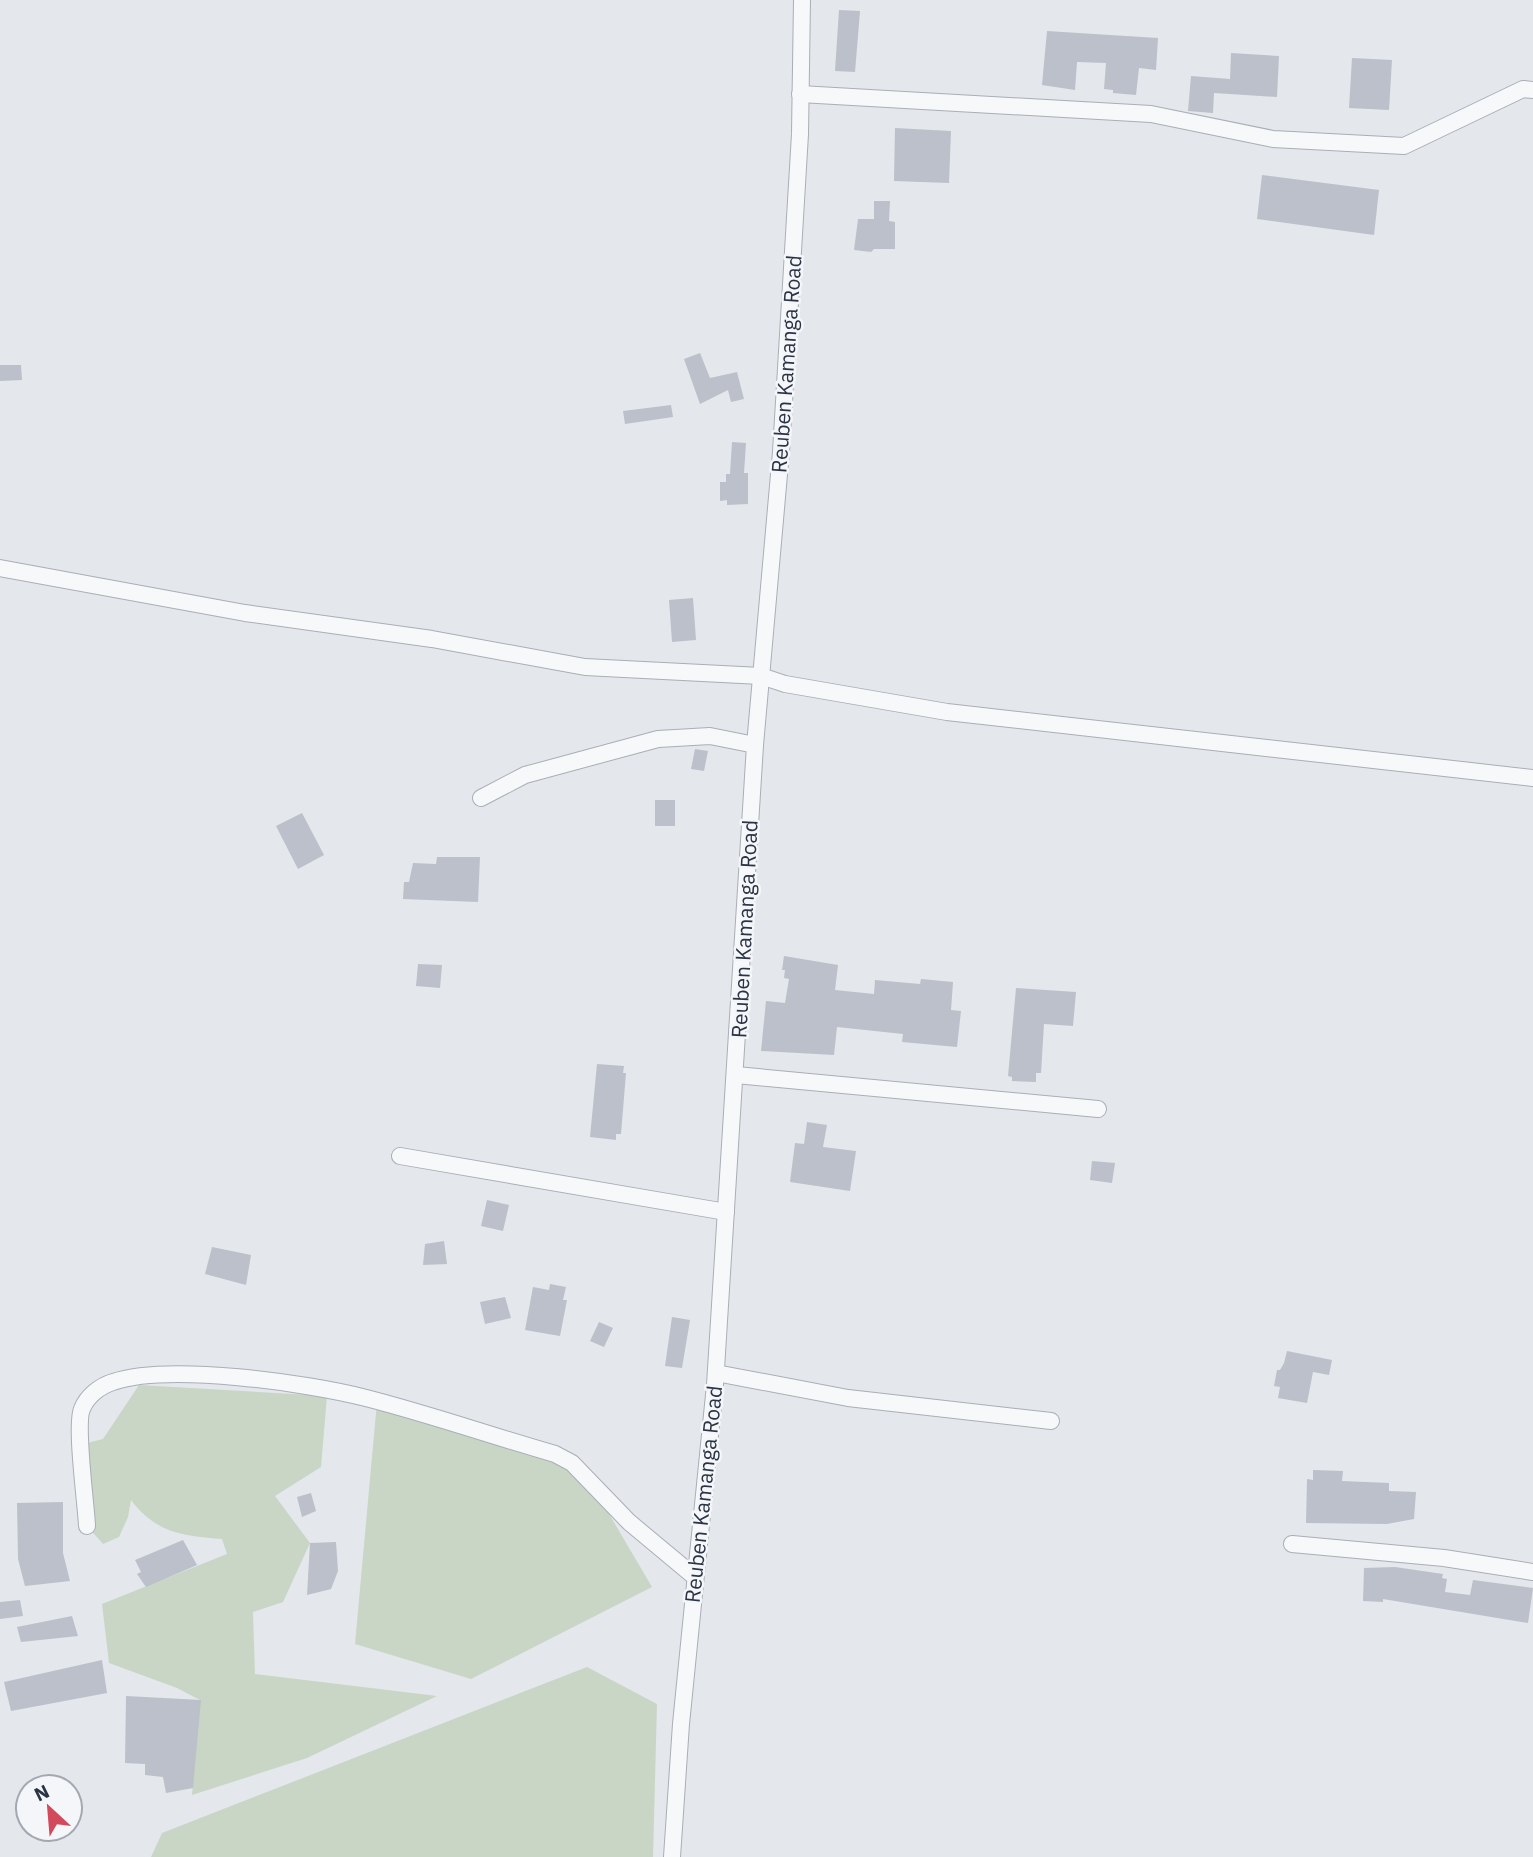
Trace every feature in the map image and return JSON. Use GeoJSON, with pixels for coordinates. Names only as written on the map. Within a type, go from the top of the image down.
{"type":"FeatureCollection","features":[{"type":"Feature","properties":{"kind":"street","name":"Reuben Kamanga Road"},"geometry":{"type":"LineString","coordinates":[[672,1857],[695,1577],[716,1373],[755,745],[781,453],[800,94],[802,0]]}},
{"type":"Feature","properties":{"kind":"street"},"geometry":{"type":"LineString","coordinates":[[800,94],[1151,114],[1273,139],[1404,146],[1523,89],[1533,90]]}},
{"type":"Feature","properties":{"kind":"street"},"geometry":{"type":"LineString","coordinates":[[0,568],[244,613],[432,639],[585,667],[761,676],[785,684],[947,712],[1533,778]]}},
{"type":"Feature","properties":{"kind":"street"},"geometry":{"type":"LineString","coordinates":[[481,798],[525,775],[657,739],[710,736],[755,745]]}},
{"type":"Feature","properties":{"kind":"street"},"geometry":{"type":"LineString","coordinates":[[736,1075],[1098,1109]]}},
{"type":"Feature","properties":{"kind":"street"},"geometry":{"type":"LineString","coordinates":[[400,1156],[726,1212]]}},
{"type":"Feature","properties":{"kind":"street"},"geometry":{"type":"LineString","coordinates":[[716,1373],[848,1398],[1051,1421]]}},
{"type":"Feature","properties":{"kind":"street"},"geometry":{"type":"LineString","coordinates":[[87,1525],[79,1427],[81,1409],[90,1396],[114,1381],[165,1375],[231,1377],[364,1398],[555,1454],[572,1463],[629,1522],[695,1577]]}},
{"type":"Feature","properties":{"kind":"street"},"geometry":{"type":"LineString","coordinates":[[1292,1544],[1444,1558],[1533,1572]]}},
{"type":"Feature","properties":{"kind":"green space"},"geometry":{"type":"Polygon","coordinates":[[[139,1385],[327,1396],[321,1467],[275,1496],[310,1543],[283,1602],[253,1612],[255,1674],[437,1696],[307,1758],[192,1795],[200,1700],[177,1688],[109,1663],[102,1604],[227,1554],[222,1539],[171,1531],[150,1520],[131,1500],[128,1517],[119,1537],[103,1544],[87,1526],[87,1443],[103,1439],[139,1385]]]}},
{"type":"Feature","properties":{"kind":"green space"},"geometry":{"type":"Polygon","coordinates":[[[377,1402],[567,1465],[602,1502],[652,1587],[471,1679],[355,1644],[377,1402]]]}},
{"type":"Feature","properties":{"kind":"green space"},"geometry":{"type":"Polygon","coordinates":[[[587,1667],[657,1704],[653,1857],[151,1857],[162,1833],[587,1667]]]}},
{"type":"Feature","properties":{"kind":"building"},"geometry":{"type":"Polygon","coordinates":[[[839,10],[860,11],[855,72],[835,71],[839,10]]]}},
{"type":"Feature","properties":{"kind":"building"},"geometry":{"type":"Polygon","coordinates":[[[1047,31],[1158,38],[1156,70],[1139,68],[1136,95],[1113,93],[1113,90],[1104,89],[1106,63],[1077,62],[1075,90],[1042,85],[1047,31]]]}},
{"type":"Feature","properties":{"kind":"building"},"geometry":{"type":"Polygon","coordinates":[[[1231,53],[1279,56],[1277,97],[1214,93],[1213,113],[1188,111],[1191,76],[1230,79],[1231,53]]]}},
{"type":"Feature","properties":{"kind":"building"},"geometry":{"type":"Polygon","coordinates":[[[1352,58],[1392,60],[1389,110],[1349,108],[1352,58]]]}},
{"type":"Feature","properties":{"kind":"building"},"geometry":{"type":"Polygon","coordinates":[[[895,128],[951,131],[949,183],[894,181],[895,128]]]}},
{"type":"Feature","properties":{"kind":"building"},"geometry":{"type":"Polygon","coordinates":[[[1262,175],[1379,190],[1374,235],[1257,219],[1262,175]]]}},
{"type":"Feature","properties":{"kind":"building"},"geometry":{"type":"Polygon","coordinates":[[[874,201],[890,201],[889,221],[895,222],[895,249],[874,249],[871,252],[854,250],[858,219],[874,219],[874,201]]]}},
{"type":"Feature","properties":{"kind":"building"},"geometry":{"type":"Polygon","coordinates":[[[700,353],[710,378],[737,372],[744,399],[731,402],[728,390],[700,404],[684,359],[700,353]]]}},
{"type":"Feature","properties":{"kind":"building"},"geometry":{"type":"Polygon","coordinates":[[[0,365],[21,365],[22,380],[0,381],[0,365]]]}},
{"type":"Feature","properties":{"kind":"building"},"geometry":{"type":"Polygon","coordinates":[[[671,405],[673,417],[625,424],[623,411],[671,405]]]}},
{"type":"Feature","properties":{"kind":"building"},"geometry":{"type":"Polygon","coordinates":[[[732,442],[746,443],[744,473],[748,473],[748,504],[727,505],[727,500],[720,501],[720,482],[726,482],[726,474],[730,474],[732,442]]]}},
{"type":"Feature","properties":{"kind":"building"},"geometry":{"type":"Polygon","coordinates":[[[693,598],[696,640],[672,642],[669,600],[693,598]]]}},
{"type":"Feature","properties":{"kind":"building"},"geometry":{"type":"Polygon","coordinates":[[[695,749],[708,751],[704,771],[691,769],[695,749]]]}},
{"type":"Feature","properties":{"kind":"building"},"geometry":{"type":"Polygon","coordinates":[[[655,800],[675,800],[675,826],[655,826],[655,800]]]}},
{"type":"Feature","properties":{"kind":"building"},"geometry":{"type":"Polygon","coordinates":[[[302,813],[324,855],[298,869],[276,826],[302,813]]]}},
{"type":"Feature","properties":{"kind":"building"},"geometry":{"type":"Polygon","coordinates":[[[437,857],[480,857],[478,902],[403,899],[404,882],[409,882],[413,863],[436,864],[437,857]]]}},
{"type":"Feature","properties":{"kind":"building"},"geometry":{"type":"Polygon","coordinates":[[[784,956],[838,965],[835,990],[874,994],[875,980],[920,984],[921,979],[953,982],[951,1010],[961,1011],[957,1047],[902,1042],[903,1034],[837,1027],[834,1055],[761,1051],[766,1001],[785,1003],[789,979],[784,978],[785,970],[782,970],[784,956]]]}},
{"type":"Feature","properties":{"kind":"building"},"geometry":{"type":"Polygon","coordinates":[[[418,964],[442,965],[440,988],[416,986],[418,964]]]}},
{"type":"Feature","properties":{"kind":"building"},"geometry":{"type":"Polygon","coordinates":[[[1016,988],[1076,992],[1073,1026],[1044,1024],[1041,1073],[1036,1073],[1036,1082],[1012,1081],[1012,1077],[1008,1076],[1016,988]]]}},
{"type":"Feature","properties":{"kind":"building"},"geometry":{"type":"Polygon","coordinates":[[[597,1064],[624,1066],[623,1073],[626,1073],[621,1134],[616,1134],[616,1140],[590,1137],[597,1064]]]}},
{"type":"Feature","properties":{"kind":"building"},"geometry":{"type":"Polygon","coordinates":[[[807,1122],[827,1125],[823,1147],[856,1151],[850,1191],[790,1182],[795,1143],[804,1144],[807,1122]]]}},
{"type":"Feature","properties":{"kind":"building"},"geometry":{"type":"Polygon","coordinates":[[[1092,1161],[1115,1163],[1112,1183],[1090,1180],[1092,1161]]]}},
{"type":"Feature","properties":{"kind":"building"},"geometry":{"type":"Polygon","coordinates":[[[487,1200],[509,1205],[503,1231],[481,1226],[487,1200]]]}},
{"type":"Feature","properties":{"kind":"building"},"geometry":{"type":"Polygon","coordinates":[[[444,1241],[447,1264],[423,1265],[425,1244],[444,1241]]]}},
{"type":"Feature","properties":{"kind":"building"},"geometry":{"type":"Polygon","coordinates":[[[212,1247],[251,1255],[246,1285],[205,1274],[212,1247]]]}},
{"type":"Feature","properties":{"kind":"building"},"geometry":{"type":"Polygon","coordinates":[[[550,1284],[566,1287],[563,1300],[567,1300],[560,1336],[525,1330],[533,1287],[549,1290],[550,1284]]]}},
{"type":"Feature","properties":{"kind":"building"},"geometry":{"type":"Polygon","coordinates":[[[505,1297],[511,1318],[485,1324],[480,1302],[505,1297]]]}},
{"type":"Feature","properties":{"kind":"building"},"geometry":{"type":"Polygon","coordinates":[[[672,1317],[690,1320],[682,1368],[665,1366],[672,1317]]]}},
{"type":"Feature","properties":{"kind":"building"},"geometry":{"type":"Polygon","coordinates":[[[599,1322],[613,1328],[604,1347],[590,1341],[599,1322]]]}},
{"type":"Feature","properties":{"kind":"building"},"geometry":{"type":"Polygon","coordinates":[[[1287,1351],[1332,1360],[1329,1375],[1313,1372],[1307,1403],[1278,1398],[1280,1387],[1274,1386],[1277,1370],[1280,1370],[1284,1363],[1287,1351]]]}},
{"type":"Feature","properties":{"kind":"building"},"geometry":{"type":"Polygon","coordinates":[[[1313,1470],[1343,1471],[1342,1481],[1389,1483],[1389,1491],[1416,1492],[1414,1519],[1387,1524],[1306,1523],[1307,1479],[1313,1480],[1313,1470]]]}},
{"type":"Feature","properties":{"kind":"building"},"geometry":{"type":"Polygon","coordinates":[[[311,1493],[316,1511],[302,1517],[297,1497],[311,1493]]]}},
{"type":"Feature","properties":{"kind":"building"},"geometry":{"type":"Polygon","coordinates":[[[63,1502],[63,1553],[70,1581],[25,1586],[18,1559],[17,1503],[63,1502]]]}},
{"type":"Feature","properties":{"kind":"building"},"geometry":{"type":"Polygon","coordinates":[[[183,1540],[197,1565],[146,1587],[137,1574],[141,1572],[135,1560],[183,1540]]]}},
{"type":"Feature","properties":{"kind":"building"},"geometry":{"type":"Polygon","coordinates":[[[336,1542],[338,1571],[331,1589],[307,1595],[310,1543],[336,1542]]]}},
{"type":"Feature","properties":{"kind":"building"},"geometry":{"type":"Polygon","coordinates":[[[1395,1567],[1443,1574],[1442,1578],[1447,1579],[1445,1592],[1470,1595],[1473,1580],[1533,1588],[1528,1623],[1383,1599],[1383,1602],[1363,1601],[1364,1568],[1395,1567]]]}},
{"type":"Feature","properties":{"kind":"building"},"geometry":{"type":"Polygon","coordinates":[[[20,1600],[23,1616],[0,1619],[0,1602],[20,1600]]]}},
{"type":"Feature","properties":{"kind":"building"},"geometry":{"type":"Polygon","coordinates":[[[72,1616],[78,1636],[21,1642],[17,1627],[72,1616]]]}},
{"type":"Feature","properties":{"kind":"building"},"geometry":{"type":"Polygon","coordinates":[[[102,1660],[107,1693],[11,1711],[4,1682],[102,1660]]]}},
{"type":"Feature","properties":{"kind":"building"},"geometry":{"type":"Polygon","coordinates":[[[126,1696],[201,1700],[193,1788],[166,1793],[163,1777],[145,1775],[145,1764],[125,1763],[126,1696]]]}}]}
